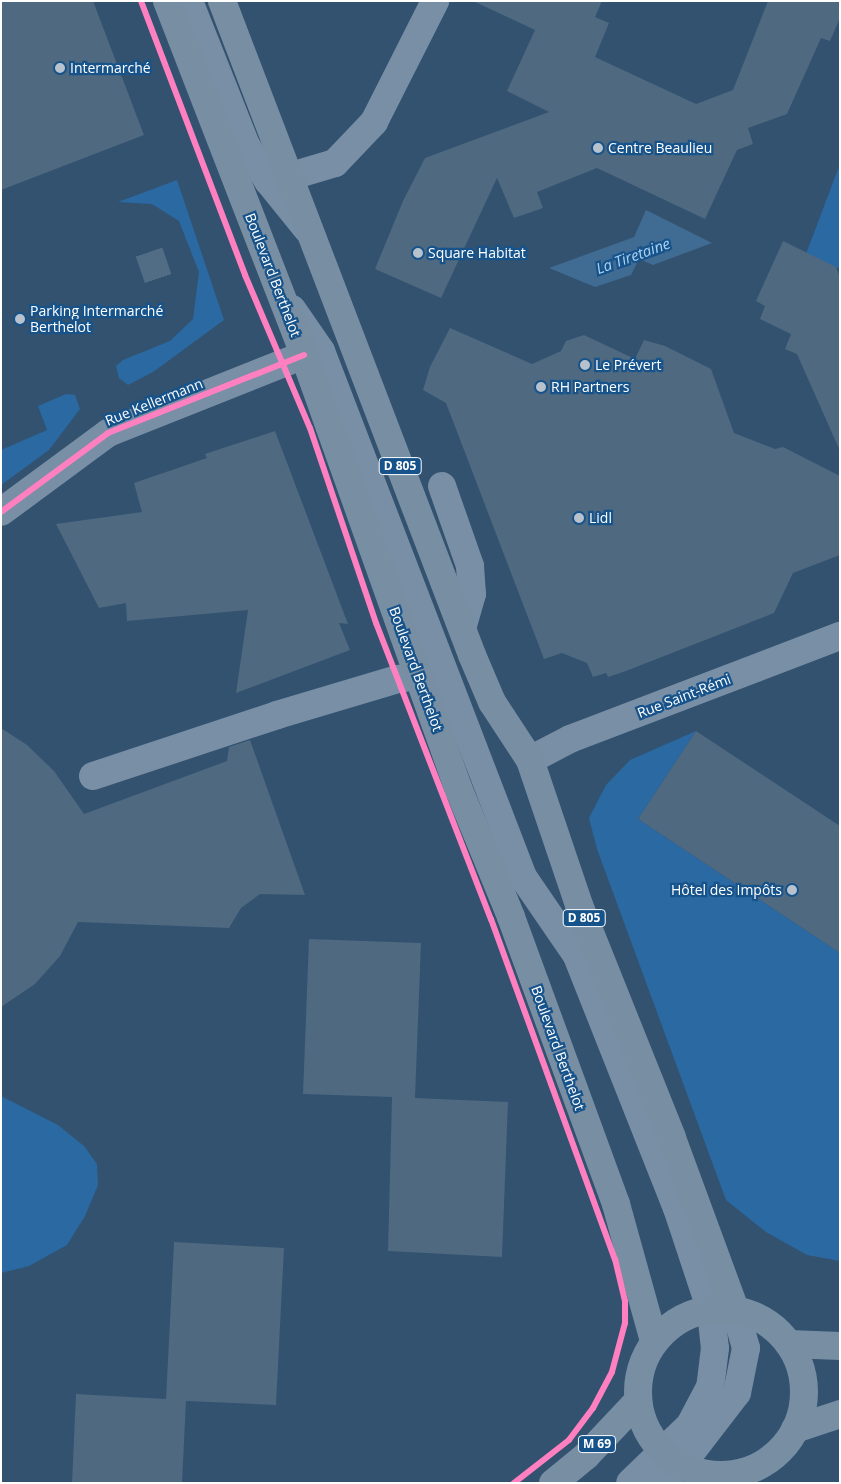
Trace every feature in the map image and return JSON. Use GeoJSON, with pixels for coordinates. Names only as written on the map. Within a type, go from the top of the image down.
{"type":"FeatureCollection","features":[{"type":"Feature","properties":{"kind":"main road","name":"Boulevard Berthelot"},"geometry":{"type":"LineString","coordinates":[[167,1],[304,355],[418,676],[616,1204],[654,1341]]}},
{"type":"Feature","properties":{"kind":"main road","name":"D 805"},"geometry":{"type":"LineString","coordinates":[[222,1],[308,230],[319,250],[492,702],[530,760],[579,905],[665,1120],[723,1310]]}},
{"type":"Feature","properties":{"kind":"main road"},"geometry":{"type":"LineString","coordinates":[[723,1310],[756,1316],[775,1328],[789,1344],[799,1364],[804,1386],[802,1408],[795,1429],[784,1445],[761,1464],[732,1474],[709,1479],[671,1460],[644,1424],[637,1402],[640,1370],[654,1341],[670,1324],[723,1310]]}},
{"type":"Feature","properties":{"kind":"main road"},"geometry":{"type":"LineString","coordinates":[[789,1344],[840,1346]]}},
{"type":"Feature","properties":{"kind":"main road","name":"M 69"},"geometry":{"type":"LineString","coordinates":[[553,1483],[586,1456],[637,1402]]}},
{"type":"Feature","properties":{"kind":"main road"},"geometry":{"type":"LineString","coordinates":[[795,1429],[840,1414]]}},
{"type":"Feature","properties":{"kind":"street"},"geometry":{"type":"LineString","coordinates":[[189,1],[246,145],[268,181],[308,230]]}},
{"type":"Feature","properties":{"kind":"street"},"geometry":{"type":"LineString","coordinates":[[288,176],[335,163],[374,122],[435,1]]}},
{"type":"Feature","properties":{"kind":"street"},"geometry":{"type":"LineString","coordinates":[[280,291],[321,351],[523,877],[578,956],[678,1208],[723,1310],[746,1348],[737,1393],[671,1460],[657,1483]]}},
{"type":"Feature","properties":{"kind":"street","name":"Rue Kellermann"},"geometry":{"type":"LineString","coordinates":[[1,512],[108,432],[304,355]]}},
{"type":"Feature","properties":{"kind":"street"},"geometry":{"type":"LineString","coordinates":[[442,486],[470,566],[472,594],[463,626]]}},
{"type":"Feature","properties":{"kind":"street","name":"Rue Saint-Rémi"},"geometry":{"type":"LineString","coordinates":[[530,760],[570,739],[840,636]]}},
{"type":"Feature","properties":{"kind":"street"},"geometry":{"type":"LineString","coordinates":[[93,776],[277,715],[398,679],[418,676]]}},
{"type":"Feature","properties":{"kind":"street"},"geometry":{"type":"LineString","coordinates":[[630,1483],[671,1460]]}},
{"type":"Feature","properties":{"kind":"shaded area"},"geometry":{"type":"Polygon","coordinates":[[[840,164],[840,269],[806,254],[840,164]]]}},
{"type":"Feature","properties":{"kind":"shaded area"},"geometry":{"type":"Polygon","coordinates":[[[177,180],[224,320],[153,372],[128,385],[119,378],[116,366],[123,360],[170,341],[193,319],[199,272],[179,221],[152,204],[118,202],[177,180]]]}},
{"type":"Feature","properties":{"kind":"shaded area"},"geometry":{"type":"Polygon","coordinates":[[[66,394],[75,395],[80,409],[49,450],[1,485],[1,450],[47,430],[38,406],[66,394]]]}},
{"type":"Feature","properties":{"kind":"shaded area"},"geometry":{"type":"Polygon","coordinates":[[[696,731],[638,819],[840,953],[840,1261],[807,1255],[766,1232],[726,1200],[597,849],[589,818],[606,785],[630,760],[696,731]]]}},
{"type":"Feature","properties":{"kind":"shaded area"},"geometry":{"type":"Polygon","coordinates":[[[1,1096],[58,1125],[84,1146],[97,1164],[98,1185],[85,1216],[67,1245],[29,1266],[1,1273],[1,1096]]]}},
{"type":"Feature","properties":{"kind":"water","name":"La Tiretaine"},"geometry":{"type":"Polygon","coordinates":[[[646,210],[712,243],[653,265],[639,259],[631,275],[595,287],[549,268],[634,237],[646,210]]]}},
{"type":"Feature","properties":{"kind":"building","name":"Intermarché"},"geometry":{"type":"Polygon","coordinates":[[[1,1],[93,1],[144,135],[1,190],[1,1]]]}},
{"type":"Feature","properties":{"kind":"building","name":"Centre Beaulieu"},"geometry":{"type":"Polygon","coordinates":[[[473,1],[602,1],[595,17],[609,23],[595,57],[696,104],[733,90],[768,1],[840,1],[840,18],[830,41],[821,38],[787,114],[748,128],[753,144],[737,150],[705,219],[597,168],[537,192],[543,208],[514,218],[497,178],[441,298],[375,269],[403,201],[425,158],[549,112],[507,91],[535,30],[473,1]]]}},
{"type":"Feature","properties":{"kind":"building"},"geometry":{"type":"Polygon","coordinates":[[[783,241],[836,267],[840,277],[840,451],[797,354],[785,349],[791,334],[760,319],[765,306],[756,301],[783,241]]]}},
{"type":"Feature","properties":{"kind":"building"},"geometry":{"type":"Polygon","coordinates":[[[450,328],[532,364],[561,351],[566,341],[584,335],[635,359],[644,340],[665,346],[711,369],[734,433],[775,449],[783,447],[840,476],[840,555],[793,573],[774,613],[626,671],[608,677],[606,673],[593,677],[587,663],[562,653],[544,659],[446,403],[423,390],[430,367],[450,328]]]}},
{"type":"Feature","properties":{"kind":"building"},"geometry":{"type":"Polygon","coordinates":[[[275,431],[348,624],[339,623],[350,650],[236,693],[248,610],[127,621],[126,603],[99,608],[56,524],[142,512],[134,483],[207,458],[205,454],[275,431]]]}},
{"type":"Feature","properties":{"kind":"building"},"geometry":{"type":"Polygon","coordinates":[[[1,728],[27,745],[54,771],[84,814],[227,761],[229,747],[250,740],[305,895],[260,894],[241,908],[229,928],[78,922],[60,956],[35,984],[1,1007],[1,728]]]}},
{"type":"Feature","properties":{"kind":"building","name":"Hôtel des Impôts"},"geometry":{"type":"Polygon","coordinates":[[[696,731],[840,826],[840,953],[638,819],[696,731]]]}},
{"type":"Feature","properties":{"kind":"building"},"geometry":{"type":"Polygon","coordinates":[[[309,939],[421,943],[415,1098],[508,1102],[502,1257],[388,1251],[392,1097],[303,1094],[309,939]]]}},
{"type":"Feature","properties":{"kind":"building"},"geometry":{"type":"Polygon","coordinates":[[[174,1242],[284,1248],[276,1405],[186,1401],[182,1483],[72,1483],[76,1394],[166,1399],[174,1242]]]}},
{"type":"Feature","properties":{"kind":"tunnel"},"geometry":{"type":"LineString","coordinates":[[149,252],[159,281]]}},
{"type":"Feature","properties":{"kind":"cycle path"},"geometry":{"type":"LineString","coordinates":[[141,1],[245,275],[310,428],[376,623],[491,919],[615,1259],[625,1301],[625,1323],[612,1372],[593,1408],[569,1440],[514,1483]]}},
{"type":"Feature","properties":{"kind":"cycle path"},"geometry":{"type":"LineString","coordinates":[[1,512],[108,433],[304,355]]}},
{"type":"Feature","properties":{"kind":"place","name":"Intermarché"},"geometry":{"type":"Point","coordinates":[60,68]}},
{"type":"Feature","properties":{"kind":"place","name":"Centre Beaulieu"},"geometry":{"type":"Point","coordinates":[598,148]}},
{"type":"Feature","properties":{"kind":"place","name":"Square Habitat"},"geometry":{"type":"Point","coordinates":[418,253]}},
{"type":"Feature","properties":{"kind":"place","name":"Parking Intermarché Berthelot"},"geometry":{"type":"Point","coordinates":[20,319]}},
{"type":"Feature","properties":{"kind":"place","name":"Le Prévert"},"geometry":{"type":"Point","coordinates":[585,365]}},
{"type":"Feature","properties":{"kind":"place","name":"RH Partners"},"geometry":{"type":"Point","coordinates":[541,387]}},
{"type":"Feature","properties":{"kind":"place","name":"Lidl"},"geometry":{"type":"Point","coordinates":[579,518]}},
{"type":"Feature","properties":{"kind":"place","name":"Hôtel des Impôts"},"geometry":{"type":"Point","coordinates":[792,890]}}]}
